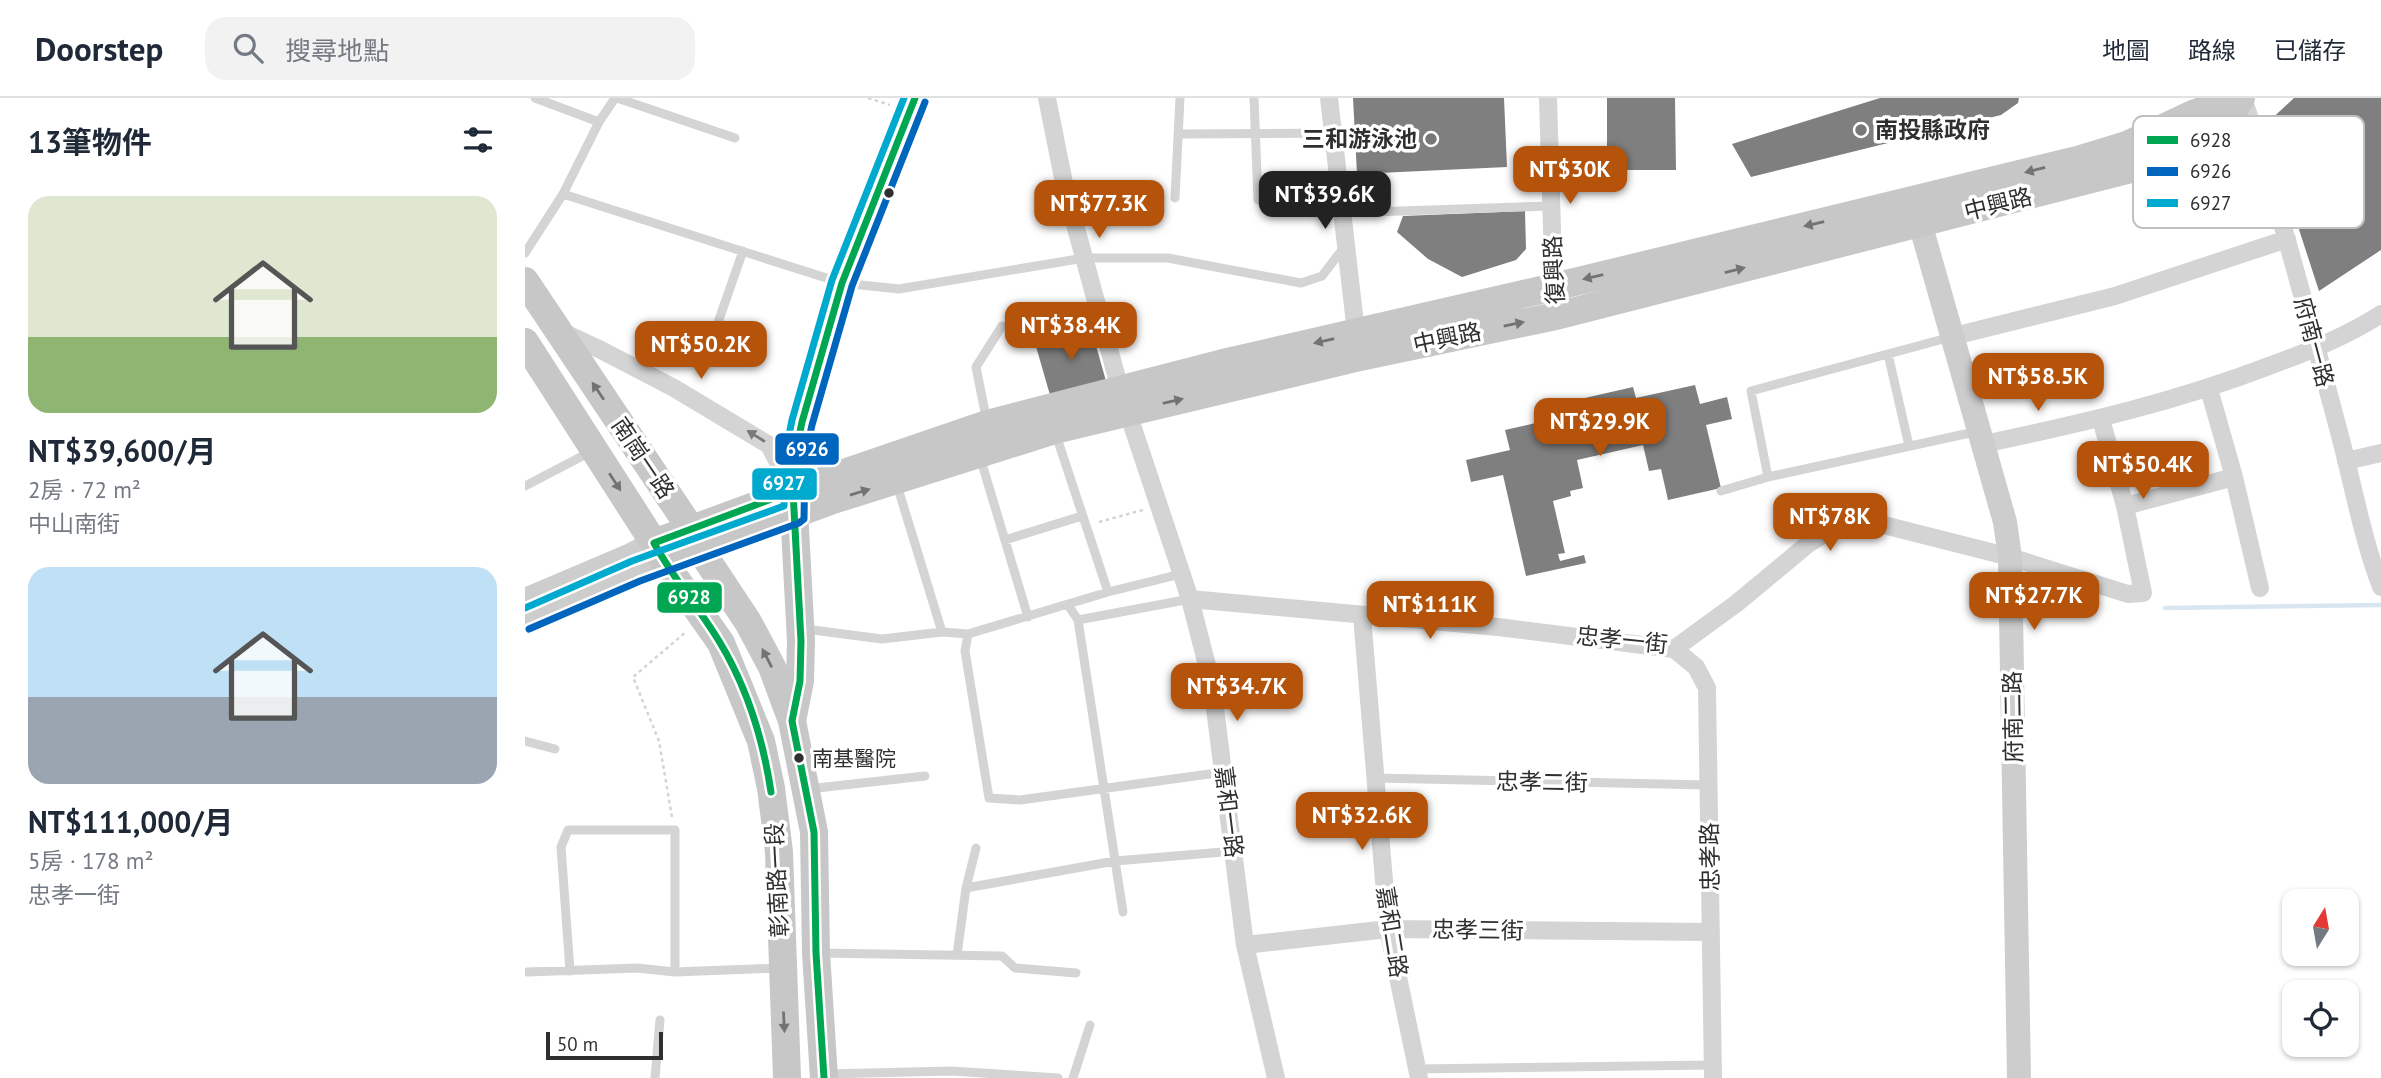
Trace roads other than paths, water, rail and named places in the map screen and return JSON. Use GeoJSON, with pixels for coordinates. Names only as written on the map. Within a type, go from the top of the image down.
{"type":"FeatureCollection","features":[{"type":"Feature","properties":{"kind":"main road","name":"彰南路一段"},"geometry":{"type":"LineString","coordinates":[[792,721],[800,681],[801,629],[794,502],[795,456],[802,422],[842,284],[915,98]]}},
{"type":"Feature","properties":{"kind":"main road","name":"中興路"},"geometry":{"type":"LineString","coordinates":[[2189,116],[2241,98]]}},
{"type":"Feature","properties":{"kind":"main road","name":"中興路"},"geometry":{"type":"LineString","coordinates":[[794,502],[896,481],[1055,430],[1124,400],[1223,363],[1556,316],[1919,211],[2084,170],[2133,142]]}},
{"type":"Feature","properties":{"kind":"main road","name":"中興路"},"geometry":{"type":"LineString","coordinates":[[1358,345],[1554,286],[1919,211]]}},
{"type":"Feature","properties":{"kind":"main road","name":"南崗一路"},"geometry":{"type":"LineString","coordinates":[[525,281],[695,538]]}},
{"type":"Feature","properties":{"kind":"main road","name":"南崗一路"},"geometry":{"type":"LineString","coordinates":[[525,342],[659,553]]}},
{"type":"Feature","properties":{"kind":"main road","name":"中興路"},"geometry":{"type":"LineString","coordinates":[[659,553],[987,424],[1124,400]]}},
{"type":"Feature","properties":{"kind":"main road","name":"彰南路一段"},"geometry":{"type":"LineString","coordinates":[[695,538],[760,644],[772,667],[792,721],[814,832],[816,953],[823,1076]]}},
{"type":"Feature","properties":{"kind":"main road","name":"彰南路一段"},"geometry":{"type":"LineString","coordinates":[[659,553],[721,643],[761,741],[771,788],[779,852],[786,1078]]}},
{"type":"Feature","properties":{"kind":"street","name":"嘉和一路"},"geometry":{"type":"LineString","coordinates":[[1047,98],[1065,188],[1084,258],[1124,400],[1190,599],[1212,685],[1245,945],[1276,1078]]}},
{"type":"Feature","properties":{"kind":"street"},"geometry":{"type":"LineString","coordinates":[[1329,98],[1358,345]]}},
{"type":"Feature","properties":{"kind":"street","name":"復興路"},"geometry":{"type":"LineString","coordinates":[[1548,98],[1556,316]]}},
{"type":"Feature","properties":{"kind":"street","name":"府南一路"},"geometry":{"type":"LineString","coordinates":[[2241,98],[2247,116]]}},
{"type":"Feature","properties":{"kind":"street","name":"府南二路"},"geometry":{"type":"LineString","coordinates":[[1919,211],[2005,522],[2010,557],[2019,1078]]}},
{"type":"Feature","properties":{"kind":"street","name":"府南一路"},"geometry":{"type":"LineString","coordinates":[[2283,228],[2346,461],[2375,556],[2381,586]]}},
{"type":"Feature","properties":{"kind":"street"},"geometry":{"type":"LineString","coordinates":[[1954,336],[2115,296],[2287,239]]}},
{"type":"Feature","properties":{"kind":"street"},"geometry":{"type":"LineString","coordinates":[[1982,438],[2101,419],[2209,389],[2316,347],[2381,314]]}},
{"type":"Feature","properties":{"kind":"street"},"geometry":{"type":"LineString","coordinates":[[556,329],[664,383],[769,444],[794,502]]}},
{"type":"Feature","properties":{"kind":"street"},"geometry":{"type":"LineString","coordinates":[[2209,389],[2234,477],[2260,588]]}},
{"type":"Feature","properties":{"kind":"street"},"geometry":{"type":"LineString","coordinates":[[2101,419],[2125,506],[2234,477]]}},
{"type":"Feature","properties":{"kind":"street"},"geometry":{"type":"LineString","coordinates":[[2346,461],[2381,453]]}},
{"type":"Feature","properties":{"kind":"street","name":"忠孝一街"},"geometry":{"type":"LineString","coordinates":[[1190,599],[1497,627],[1674,649],[1737,603],[1808,544],[1837,526],[1853,522],[1872,522],[2010,557],[2128,594],[2143,593],[2125,506]]}},
{"type":"Feature","properties":{"kind":"street","name":"中興路"},"geometry":{"type":"LineString","coordinates":[[525,619],[539,601],[659,553]]}},
{"type":"Feature","properties":{"kind":"street","name":"嘉和二路"},"geometry":{"type":"LineString","coordinates":[[1362,616],[1388,929],[1418,1073]]}},
{"type":"Feature","properties":{"kind":"street","name":"忠孝路"},"geometry":{"type":"LineString","coordinates":[[1674,649],[1696,667],[1707,688],[1713,1072]]}},
{"type":"Feature","properties":{"kind":"street","name":"忠孝三街"},"geometry":{"type":"LineString","coordinates":[[1245,945],[1388,929],[1711,932]]}},
{"type":"Feature","properties":{"kind":"lane"},"geometry":{"type":"LineString","coordinates":[[535,98],[599,122]]}},
{"type":"Feature","properties":{"kind":"lane"},"geometry":{"type":"LineString","coordinates":[[525,253],[563,194],[599,122],[616,98],[735,138]]}},
{"type":"Feature","properties":{"kind":"lane"},"geometry":{"type":"LineString","coordinates":[[1174,198],[1180,98]]}},
{"type":"Feature","properties":{"kind":"lane"},"geometry":{"type":"LineString","coordinates":[[1254,98],[1258,200]]}},
{"type":"Feature","properties":{"kind":"lane"},"geometry":{"type":"LineString","coordinates":[[1178,134],[1334,133]]}},
{"type":"Feature","properties":{"kind":"lane"},"geometry":{"type":"LineString","coordinates":[[563,194],[842,284],[899,289],[1084,258],[1168,258],[1301,283],[1322,276],[1347,244]]}},
{"type":"Feature","properties":{"kind":"lane"},"geometry":{"type":"LineString","coordinates":[[1342,213],[1550,206]]}},
{"type":"Feature","properties":{"kind":"lane"},"geometry":{"type":"LineString","coordinates":[[715,331],[743,251]]}},
{"type":"Feature","properties":{"kind":"lane"},"geometry":{"type":"LineString","coordinates":[[987,424],[976,368],[1002,326]]}},
{"type":"Feature","properties":{"kind":"lane"},"geometry":{"type":"LineString","coordinates":[[1768,477],[1751,391],[1954,336]]}},
{"type":"Feature","properties":{"kind":"lane"},"geometry":{"type":"LineString","coordinates":[[1888,354],[1909,446]]}},
{"type":"Feature","properties":{"kind":"lane"},"geometry":{"type":"LineString","coordinates":[[1055,430],[1108,592]]}},
{"type":"Feature","properties":{"kind":"lane"},"geometry":{"type":"LineString","coordinates":[[1721,491],[1768,477],[1909,446],[1982,438]]}},
{"type":"Feature","properties":{"kind":"lane"},"geometry":{"type":"LineString","coordinates":[[525,486],[594,450]]}},
{"type":"Feature","properties":{"kind":"lane"},"geometry":{"type":"LineString","coordinates":[[979,453],[1028,617]]}},
{"type":"Feature","properties":{"kind":"lane"},"geometry":{"type":"LineString","coordinates":[[896,481],[942,632]]}},
{"type":"Feature","properties":{"kind":"lane"},"geometry":{"type":"LineString","coordinates":[[1005,540],[1084,521]]}},
{"type":"Feature","properties":{"kind":"lane"},"geometry":{"type":"LineString","coordinates":[[801,629],[882,639],[942,632],[968,634],[1108,592],[1181,574]]}},
{"type":"Feature","properties":{"kind":"lane"},"geometry":{"type":"LineString","coordinates":[[1078,621],[1190,599]]}},
{"type":"Feature","properties":{"kind":"lane"},"geometry":{"type":"LineString","coordinates":[[1069,605],[1078,621],[1123,912]]}},
{"type":"Feature","properties":{"kind":"lane"},"geometry":{"type":"LineString","coordinates":[[968,634],[965,651],[989,798],[1020,800],[1225,772]]}},
{"type":"Feature","properties":{"kind":"lane"},"geometry":{"type":"LineString","coordinates":[[525,741],[555,749]]}},
{"type":"Feature","properties":{"kind":"lane"},"geometry":{"type":"LineString","coordinates":[[806,789],[925,776]]}},
{"type":"Feature","properties":{"kind":"lane","name":"忠孝二街"},"geometry":{"type":"LineString","coordinates":[[1375,778],[1709,785]]}},
{"type":"Feature","properties":{"kind":"lane"},"geometry":{"type":"LineString","coordinates":[[570,971],[561,847],[568,830],[675,830],[675,972]]}},
{"type":"Feature","properties":{"kind":"lane"},"geometry":{"type":"LineString","coordinates":[[957,956],[965,888],[976,848]]}},
{"type":"Feature","properties":{"kind":"lane"},"geometry":{"type":"LineString","coordinates":[[965,888],[1115,861],[1234,851]]}},
{"type":"Feature","properties":{"kind":"lane"},"geometry":{"type":"LineString","coordinates":[[816,953],[1002,957],[1015,968],[1076,973]]}},
{"type":"Feature","properties":{"kind":"lane"},"geometry":{"type":"LineString","coordinates":[[527,972],[637,968],[675,972],[782,968]]}},
{"type":"Feature","properties":{"kind":"lane"},"geometry":{"type":"LineString","coordinates":[[655,1078],[660,1020]]}},
{"type":"Feature","properties":{"kind":"lane"},"geometry":{"type":"LineString","coordinates":[[1073,1078],[1090,1025]]}},
{"type":"Feature","properties":{"kind":"lane"},"geometry":{"type":"LineString","coordinates":[[823,1076],[951,1071],[1058,1078]]}},
{"type":"Feature","properties":{"kind":"lane"},"geometry":{"type":"LineString","coordinates":[[1418,1073],[1713,1072]]}},
{"type":"Feature","properties":{"kind":"waterway"},"geometry":{"type":"LineString","coordinates":[[2165,608],[2381,605]]}},
{"type":"Feature","properties":{"kind":"place","name":"南投縣政府"},"geometry":{"type":"Point","coordinates":[1861,130]}},
{"type":"Feature","properties":{"kind":"place","name":"三和游泳池"},"geometry":{"type":"Point","coordinates":[1431,139]}},
{"type":"Feature","properties":{"kind":"place","name":"南基醫院"},"geometry":{"type":"Point","coordinates":[799,758]}}]}
